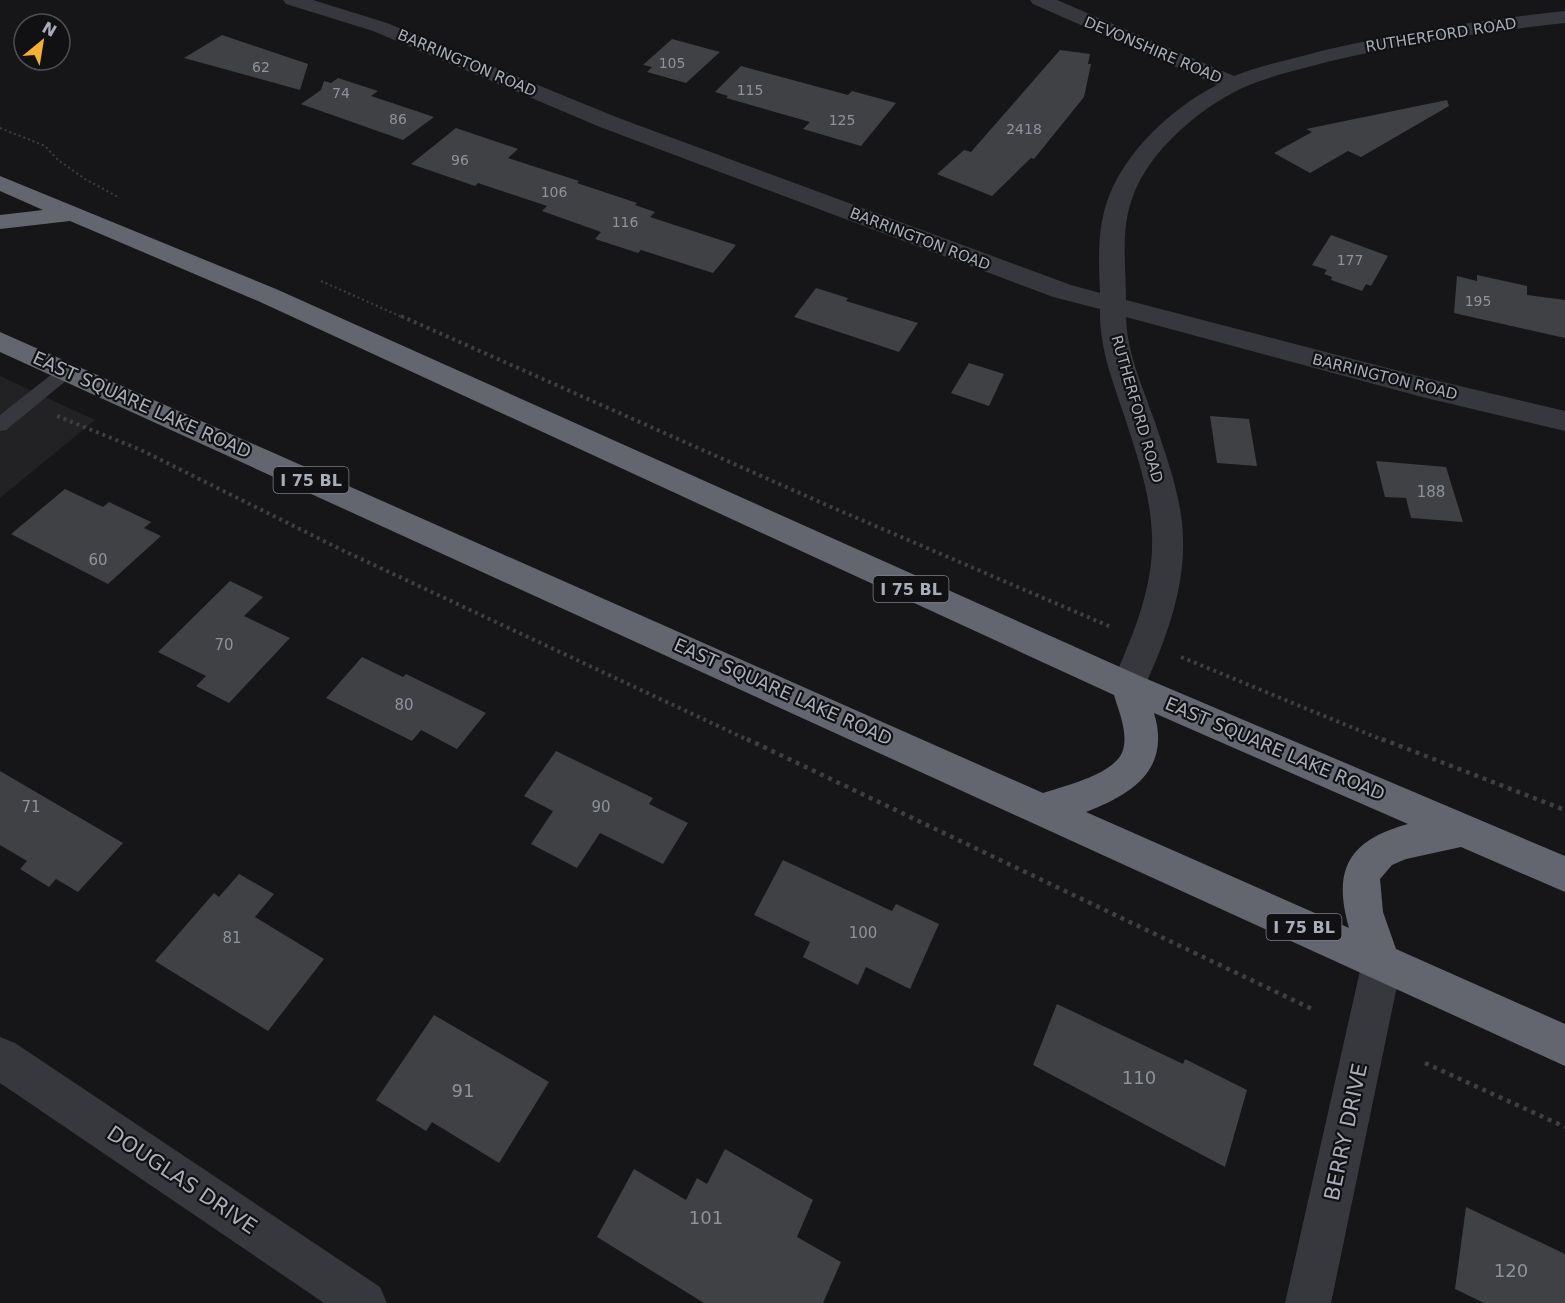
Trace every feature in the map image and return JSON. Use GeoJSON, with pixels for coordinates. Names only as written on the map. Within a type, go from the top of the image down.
{"type":"FeatureCollection","features":[{"type":"Feature","properties":{"kind":"highway","name":"EAST SQUARE LAKE ROAD"},"geometry":{"type":"LineString","coordinates":[[0,183],[76,213],[365,339],[1128,686],[1565,874]]}},
{"type":"Feature","properties":{"kind":"highway"},"geometry":{"type":"LineString","coordinates":[[0,222],[76,213]]}},
{"type":"Feature","properties":{"kind":"highway","name":"EAST SQUARE LAKE ROAD"},"geometry":{"type":"LineString","coordinates":[[0,341],[1565,1045]]}},
{"type":"Feature","properties":{"kind":"highway"},"geometry":{"type":"LineString","coordinates":[[1044,809],[1082,798],[1112,784],[1130,769],[1140,752],[1141,732],[1128,686]]}},
{"type":"Feature","properties":{"kind":"highway"},"geometry":{"type":"LineString","coordinates":[[1382,962],[1365,922],[1359,892],[1364,870],[1374,856],[1396,844],[1462,830]]}},
{"type":"Feature","properties":{"kind":"street","name":"BARRINGTON ROAD"},"geometry":{"type":"LineString","coordinates":[[294,0],[370,24],[608,122],[1062,291],[1432,389],[1565,421]]}},
{"type":"Feature","properties":{"kind":"street","name":"DEVONSHIRE ROAD"},"geometry":{"type":"LineString","coordinates":[[1040,0],[1233,84]]}},
{"type":"Feature","properties":{"kind":"street","name":"RUTHERFORD ROAD"},"geometry":{"type":"LineString","coordinates":[[1128,686],[1156,618],[1162,597],[1166,576],[1168,536],[1162,496],[1115,340],[1113,229],[1116,209],[1128,180],[1151,149],[1196,107],[1233,84],[1269,71],[1393,41],[1477,27],[1565,17]]}},
{"type":"Feature","properties":{"kind":"street","name":"BERRY DRIVE"},"geometry":{"type":"LineString","coordinates":[[1308,1303],[1382,962]]}},
{"type":"Feature","properties":{"kind":"street","name":"DOUGLAS DRIVE"},"geometry":{"type":"LineString","coordinates":[[0,1058],[364,1303]]}},
{"type":"Feature","properties":{"kind":"lane"},"geometry":{"type":"LineString","coordinates":[[0,425],[67,371]]}},
{"type":"Feature","properties":{"kind":"path"},"geometry":{"type":"LineString","coordinates":[[0,128],[45,146],[58,160],[85,179],[124,201]]}},
{"type":"Feature","properties":{"kind":"path"},"geometry":{"type":"LineString","coordinates":[[319,281],[822,503],[1106,624]]}},
{"type":"Feature","properties":{"kind":"path"},"geometry":{"type":"LineString","coordinates":[[47,415],[63,417],[141,450],[342,550],[916,818],[1314,1010]]}},
{"type":"Feature","properties":{"kind":"path"},"geometry":{"type":"LineString","coordinates":[[1196,663],[1455,769],[1565,810]]}},
{"type":"Feature","properties":{"kind":"path"},"geometry":{"type":"LineString","coordinates":[[1425,1063],[1565,1127]]}},
{"type":"Feature","properties":{"kind":"shaded area"},"geometry":{"type":"Polygon","coordinates":[[[0,376],[95,420],[0,498],[0,376]]]}},
{"type":"Feature","properties":{"kind":"building"},"geometry":{"type":"Polygon","coordinates":[[[222,35],[308,64],[300,90],[184,58],[222,35]]]}},
{"type":"Feature","properties":{"kind":"building"},"geometry":{"type":"Polygon","coordinates":[[[672,39],[720,52],[686,83],[647,72],[652,67],[643,65],[672,39]]]}},
{"type":"Feature","properties":{"kind":"building"},"geometry":{"type":"Polygon","coordinates":[[[1060,50],[1090,54],[1088,64],[1091,64],[1084,97],[1034,159],[1031,158],[992,196],[937,174],[964,150],[971,152],[1060,50]]]}},
{"type":"Feature","properties":{"kind":"building"},"geometry":{"type":"Polygon","coordinates":[[[741,66],[848,95],[852,91],[896,103],[861,146],[803,129],[810,122],[726,98],[728,96],[715,92],[741,66]]]}},
{"type":"Feature","properties":{"kind":"building"},"geometry":{"type":"Polygon","coordinates":[[[338,78],[378,91],[371,96],[434,117],[403,140],[301,104],[321,90],[324,81],[331,83],[338,78]]]}},
{"type":"Feature","properties":{"kind":"building"},"geometry":{"type":"Polygon","coordinates":[[[1447,100],[1449,106],[1361,157],[1348,151],[1310,173],[1274,153],[1312,132],[1306,129],[1447,100]]]}},
{"type":"Feature","properties":{"kind":"building"},"geometry":{"type":"Polygon","coordinates":[[[456,128],[518,149],[508,158],[637,203],[635,205],[655,212],[650,217],[736,245],[713,273],[641,250],[638,253],[595,239],[601,232],[542,211],[547,206],[478,183],[475,186],[411,164],[456,128]]]}},
{"type":"Feature","properties":{"kind":"building"},"geometry":{"type":"Polygon","coordinates":[[[1331,235],[1388,256],[1371,286],[1366,284],[1362,291],[1331,280],[1332,277],[1324,274],[1327,270],[1312,265],[1331,235]]]}},
{"type":"Feature","properties":{"kind":"building"},"geometry":{"type":"Polygon","coordinates":[[[1477,275],[1527,286],[1527,295],[1565,300],[1565,338],[1454,313],[1457,276],[1477,281],[1477,275]]]}},
{"type":"Feature","properties":{"kind":"building"},"geometry":{"type":"Polygon","coordinates":[[[816,288],[848,298],[846,301],[918,323],[899,352],[794,317],[816,288]]]}},
{"type":"Feature","properties":{"kind":"building"},"geometry":{"type":"Polygon","coordinates":[[[969,363],[1004,374],[989,406],[951,393],[969,363]]]}},
{"type":"Feature","properties":{"kind":"building"},"geometry":{"type":"Polygon","coordinates":[[[1210,416],[1249,419],[1257,466],[1217,463],[1210,416]]]}},
{"type":"Feature","properties":{"kind":"building"},"geometry":{"type":"Polygon","coordinates":[[[1376,461],[1446,467],[1463,522],[1411,518],[1406,498],[1385,497],[1376,461]]]}},
{"type":"Feature","properties":{"kind":"building"},"geometry":{"type":"Polygon","coordinates":[[[65,489],[103,507],[109,502],[151,522],[144,528],[161,536],[108,584],[11,534],[65,489]]]}},
{"type":"Feature","properties":{"kind":"building"},"geometry":{"type":"Polygon","coordinates":[[[230,581],[263,597],[244,616],[290,638],[229,703],[196,686],[206,676],[158,652],[230,581]]]}},
{"type":"Feature","properties":{"kind":"building"},"geometry":{"type":"Polygon","coordinates":[[[362,657],[403,677],[406,674],[486,713],[457,749],[421,730],[412,741],[326,698],[362,657]]]}},
{"type":"Feature","properties":{"kind":"building"},"geometry":{"type":"Polygon","coordinates":[[[556,751],[653,798],[649,804],[688,823],[663,864],[600,833],[577,868],[531,844],[553,811],[524,796],[556,751]]]}},
{"type":"Feature","properties":{"kind":"building"},"geometry":{"type":"Polygon","coordinates":[[[0,771],[123,843],[78,892],[56,879],[49,887],[20,869],[27,861],[0,845],[0,771]]]}},
{"type":"Feature","properties":{"kind":"building"},"geometry":{"type":"Polygon","coordinates":[[[783,860],[892,911],[896,904],[939,924],[910,989],[866,967],[858,985],[803,957],[810,942],[754,915],[783,860]]]}},
{"type":"Feature","properties":{"kind":"building"},"geometry":{"type":"Polygon","coordinates":[[[239,874],[274,894],[255,917],[324,959],[268,1031],[155,961],[214,893],[219,897],[239,874]]]}},
{"type":"Feature","properties":{"kind":"building"},"geometry":{"type":"Polygon","coordinates":[[[1057,1004],[1183,1064],[1185,1059],[1247,1090],[1225,1167],[1033,1065],[1057,1004]]]}},
{"type":"Feature","properties":{"kind":"building"},"geometry":{"type":"Polygon","coordinates":[[[434,1015],[549,1082],[499,1163],[432,1122],[426,1131],[376,1100],[434,1015]]]}},
{"type":"Feature","properties":{"kind":"building"},"geometry":{"type":"Polygon","coordinates":[[[725,1149],[813,1200],[797,1237],[841,1262],[823,1303],[704,1303],[597,1237],[634,1169],[686,1200],[697,1178],[707,1184],[725,1149]]]}},
{"type":"Feature","properties":{"kind":"building"},"geometry":{"type":"Polygon","coordinates":[[[1466,1207],[1565,1254],[1565,1303],[1484,1303],[1455,1289],[1466,1207]]]}}]}
